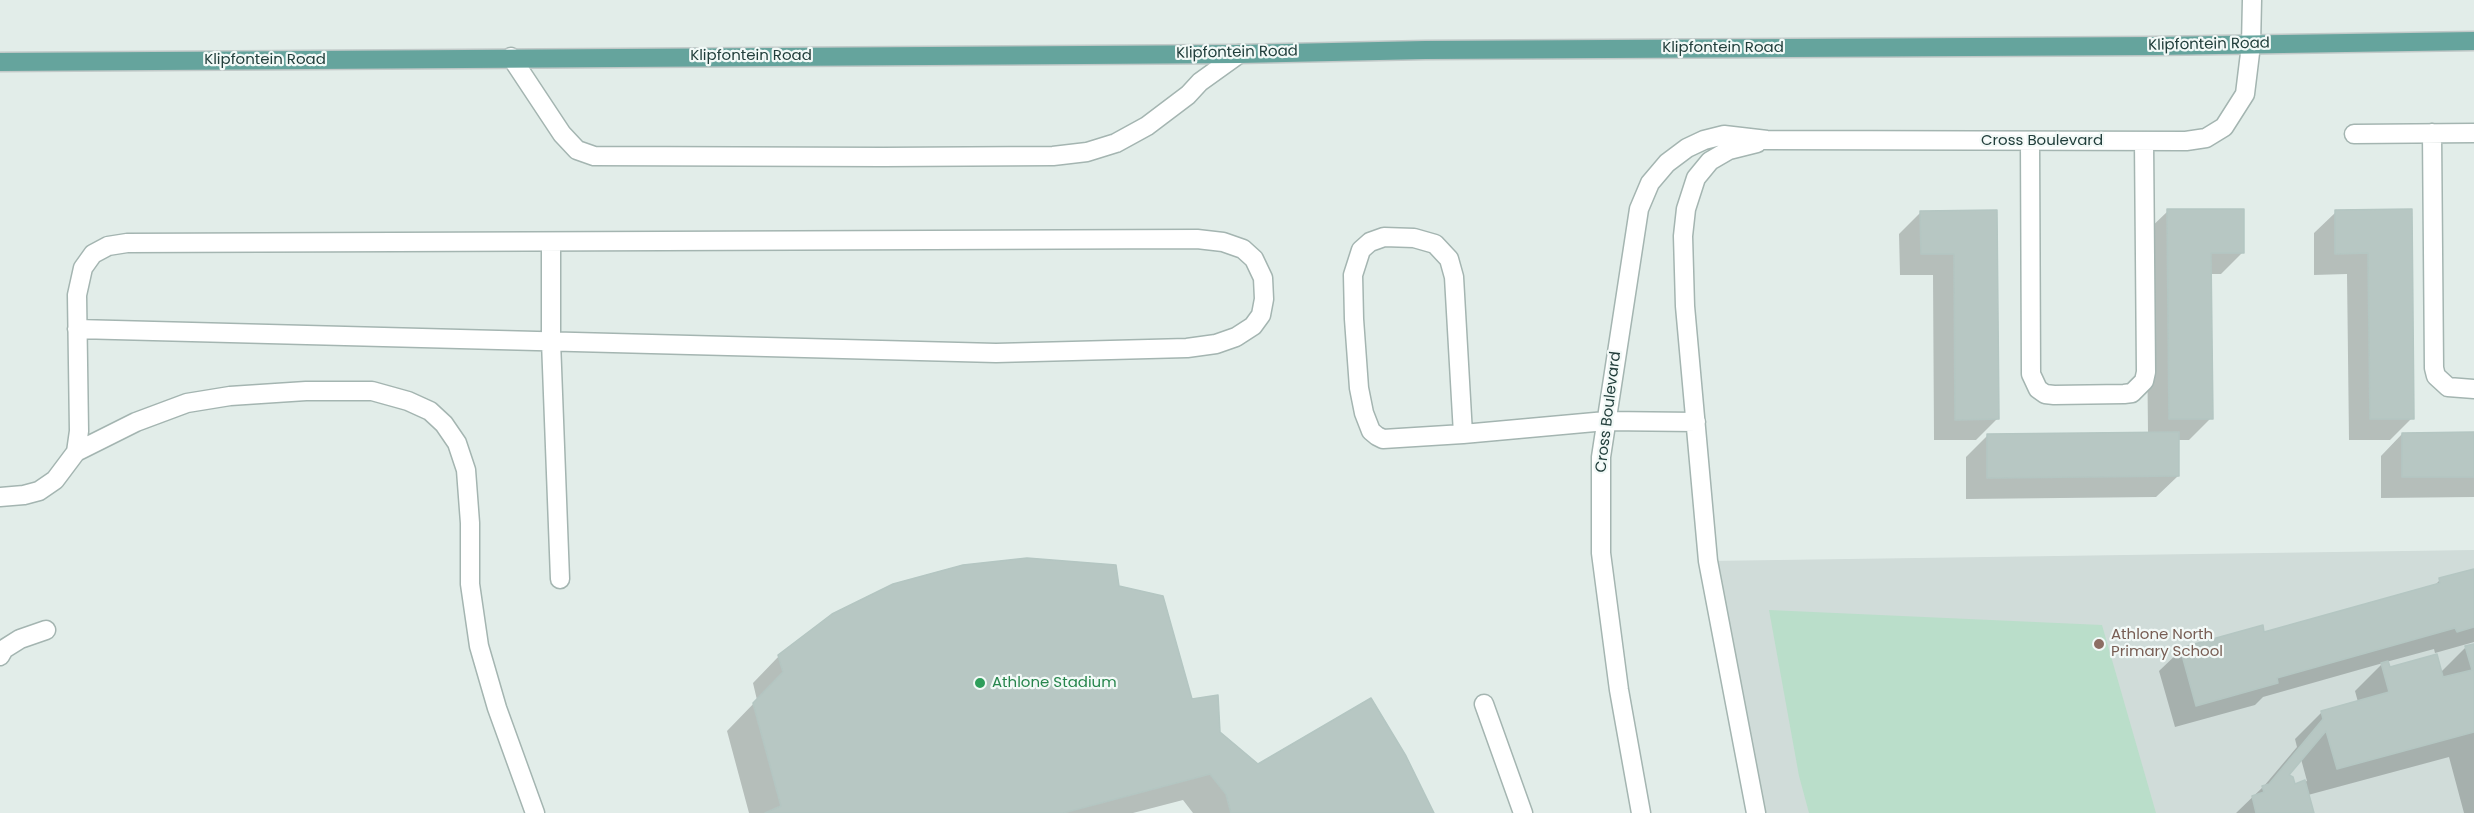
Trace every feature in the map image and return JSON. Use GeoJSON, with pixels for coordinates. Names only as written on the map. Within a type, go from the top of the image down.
{"type":"FeatureCollection","features":[{"type":"Feature","properties":{"kind":"main road","name":"Klipfontein Road"},"geometry":{"type":"LineString","coordinates":[[0,62],[1239,54],[1425,50],[2251,45],[2474,41]]}},
{"type":"Feature","properties":{"kind":"street","name":"Cross Boulevard"},"geometry":{"type":"LineString","coordinates":[[1636,810],[1601,554],[1601,457],[1639,208],[1650,183],[1667,164],[1687,148],[1704,140],[1724,135],[1767,140],[2186,141],[2206,138],[2224,127],[2245,94],[2251,45],[2252,0]]}},
{"type":"Feature","properties":{"kind":"street"},"geometry":{"type":"LineString","coordinates":[[511,57],[562,134],[577,150],[594,156],[883,157],[1053,156],[1087,152],[1116,143],[1147,126],[1188,95],[1200,82],[1239,54]]}},
{"type":"Feature","properties":{"kind":"street"},"geometry":{"type":"LineString","coordinates":[[2354,134],[2474,133]]}},
{"type":"Feature","properties":{"kind":"street"},"geometry":{"type":"LineString","coordinates":[[2432,134],[2434,368],[2436,376],[2448,387],[2474,389]]}},
{"type":"Feature","properties":{"kind":"street","name":"Cross Boulevard"},"geometry":{"type":"LineString","coordinates":[[1756,813],[1708,561],[1685,306],[1683,237],[1686,209],[1696,178],[1710,161],[1729,150],[1767,140]]}},
{"type":"Feature","properties":{"kind":"street"},"geometry":{"type":"LineString","coordinates":[[2030,141],[2031,374],[2038,389],[2045,394],[2054,395],[2132,393],[2144,381],[2146,372],[2144,141],[2146,141]]}},
{"type":"Feature","properties":{"kind":"street"},"geometry":{"type":"LineString","coordinates":[[1463,434],[1454,277],[1449,259],[1435,244],[1414,238],[1384,237],[1370,242],[1360,250],[1353,275],[1359,388],[1364,413],[1371,431],[1383,439],[1463,434],[1606,421],[1696,423]]}},
{"type":"Feature","properties":{"kind":"street"},"geometry":{"type":"LineString","coordinates":[[76,452],[78,431],[77,329],[77,295],[83,268],[93,254],[108,246],[128,243],[1197,239],[1223,242],[1243,249],[1254,258],[1263,278],[1264,299],[1261,315],[1253,326],[1216,344],[1187,348],[996,353],[77,329]]}},
{"type":"Feature","properties":{"kind":"street"},"geometry":{"type":"LineString","coordinates":[[551,242],[551,341],[560,579]]}},
{"type":"Feature","properties":{"kind":"street"},"geometry":{"type":"LineString","coordinates":[[0,497],[39,491],[55,480],[76,452],[136,422],[188,403],[230,396],[306,391],[372,391],[408,401],[430,411],[444,424],[458,443],[466,470],[470,523],[470,584],[479,646],[497,708],[536,813]]}},
{"type":"Feature","properties":{"kind":"street"},"geometry":{"type":"LineString","coordinates":[[0,656],[4,649],[20,639],[46,630]]}},
{"type":"Feature","properties":{"kind":"street"},"geometry":{"type":"LineString","coordinates":[[1484,704],[1523,813]]}},
{"type":"Feature","properties":{"kind":"shaded area","name":"Athlone North Primary School"},"geometry":{"type":"Polygon","coordinates":[[[2474,550],[2474,813],[1756,813],[1708,561],[2474,550]]]}},
{"type":"Feature","properties":{"kind":"green space"},"geometry":{"type":"Polygon","coordinates":[[[1769,610],[2102,625],[2156,813],[1809,813],[1799,776],[1769,610]]]}},
{"type":"Feature","properties":{"kind":"building"},"geometry":{"type":"Polygon","coordinates":[[[2167,209],[2244,209],[2244,253],[2211,253],[2213,419],[2169,419],[2167,209]]]}},
{"type":"Feature","properties":{"kind":"building"},"geometry":{"type":"Polygon","coordinates":[[[2412,209],[2414,419],[2370,419],[2368,253],[2335,254],[2335,210],[2412,209]]]}},
{"type":"Feature","properties":{"kind":"building"},"geometry":{"type":"Polygon","coordinates":[[[1997,210],[1999,419],[1955,420],[1954,254],[1921,254],[1920,211],[1997,210]]]}},
{"type":"Feature","properties":{"kind":"building"},"geometry":{"type":"Polygon","coordinates":[[[2179,432],[2179,476],[1987,478],[1987,434],[2179,432]]]}},
{"type":"Feature","properties":{"kind":"building"},"geometry":{"type":"Polygon","coordinates":[[[2474,432],[2474,477],[2402,477],[2402,433],[2474,432]]]}},
{"type":"Feature","properties":{"kind":"building","name":"Athlone Stadium"},"geometry":{"type":"Polygon","coordinates":[[[1027,558],[1116,565],[1119,586],[1163,596],[1192,699],[1218,695],[1220,732],[1258,764],[1371,698],[1406,756],[1434,813],[1231,813],[1226,794],[1210,774],[1063,813],[765,813],[781,806],[753,703],[783,672],[778,655],[832,614],[893,584],[963,565],[1027,558]]]}},
{"type":"Feature","properties":{"kind":"building"},"geometry":{"type":"Polygon","coordinates":[[[2474,569],[2474,627],[2457,632],[2455,628],[2277,678],[2278,683],[2196,706],[2180,648],[2263,625],[2264,632],[2440,583],[2439,578],[2474,569]]]}},
{"type":"Feature","properties":{"kind":"building"},"geometry":{"type":"Polygon","coordinates":[[[2474,644],[2474,732],[2337,769],[2326,731],[2289,775],[2293,777],[2295,784],[2305,780],[2314,813],[2256,813],[2252,796],[2264,792],[2262,786],[2269,784],[2323,719],[2321,711],[2389,692],[2381,663],[2388,661],[2390,667],[2437,654],[2443,677],[2472,670],[2465,646],[2474,644]]]}},
{"type":"Feature","properties":{"kind":"place","name":"Athlone North Primary School"},"geometry":{"type":"Point","coordinates":[2099,644]}},
{"type":"Feature","properties":{"kind":"place","name":"Athlone Stadium"},"geometry":{"type":"Point","coordinates":[980,683]}}]}
